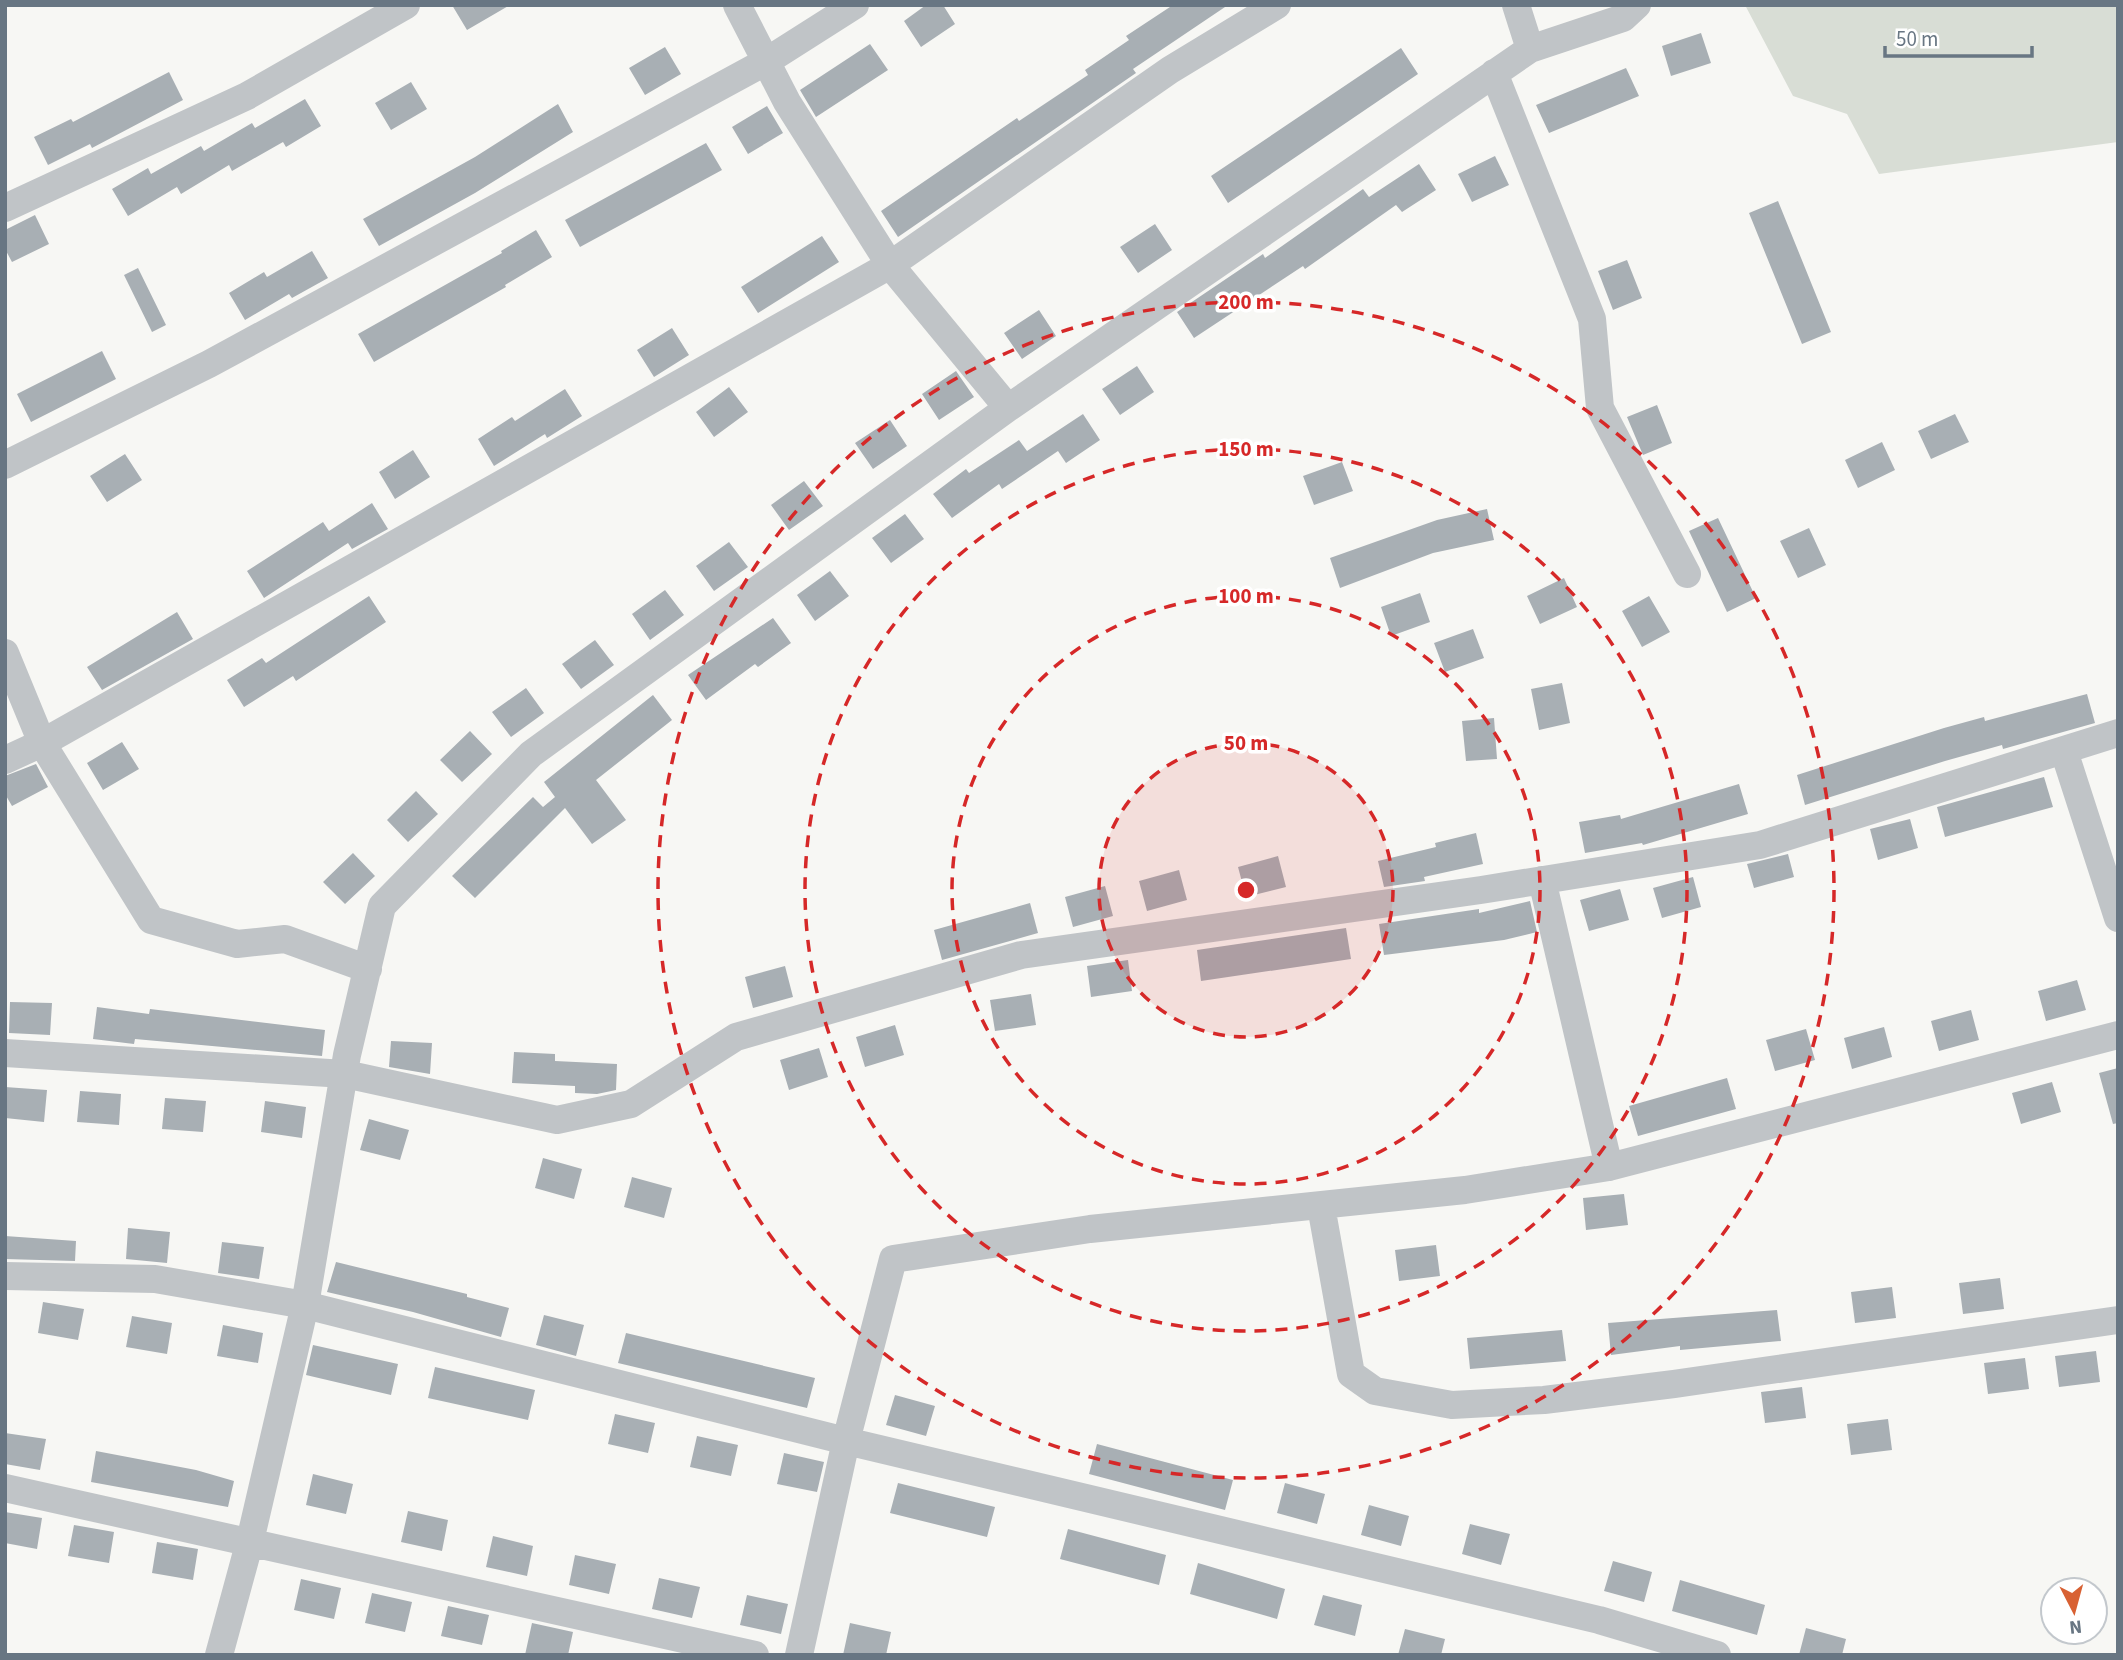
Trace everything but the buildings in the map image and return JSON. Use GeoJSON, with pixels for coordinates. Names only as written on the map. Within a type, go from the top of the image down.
{"type":"FeatureCollection","features":[{"type":"Feature","properties":{"kind":"street"},"geometry":{"type":"LineString","coordinates":[[5,208],[247,96],[406,5]]}},
{"type":"Feature","properties":{"kind":"street"},"geometry":{"type":"LineString","coordinates":[[737,5],[787,102],[890,265],[1008,408]]}},
{"type":"Feature","properties":{"kind":"street"},"geometry":{"type":"LineString","coordinates":[[5,465],[221,358],[767,61],[855,5]]}},
{"type":"Feature","properties":{"kind":"street"},"geometry":{"type":"LineString","coordinates":[[5,760],[42,743],[890,265],[1170,70],[1277,5]]}},
{"type":"Feature","properties":{"kind":"street"},"geometry":{"type":"LineString","coordinates":[[1516,5],[1530,49]]}},
{"type":"Feature","properties":{"kind":"street"},"geometry":{"type":"LineString","coordinates":[[219,1655],[250,1541],[305,1305],[345,1074],[382,906],[531,754],[1008,408],[1530,49],[1623,18],[1637,5]]}},
{"type":"Feature","properties":{"kind":"street"},"geometry":{"type":"LineString","coordinates":[[1494,73],[1592,319],[1600,408],[1687,574]]}},
{"type":"Feature","properties":{"kind":"street"},"geometry":{"type":"LineString","coordinates":[[5,653],[42,743],[151,920],[237,944],[285,939],[368,969]]}},
{"type":"Feature","properties":{"kind":"street"},"geometry":{"type":"LineString","coordinates":[[5,1054],[345,1074],[557,1120],[631,1104],[736,1037],[1021,954],[1542,880],[1760,845],[2118,733]]}},
{"type":"Feature","properties":{"kind":"street"},"geometry":{"type":"LineString","coordinates":[[2064,751],[2118,918]]}},
{"type":"Feature","properties":{"kind":"street"},"geometry":{"type":"LineString","coordinates":[[1542,880],[1609,1167]]}},
{"type":"Feature","properties":{"kind":"street"},"geometry":{"type":"LineString","coordinates":[[799,1655],[846,1441],[893,1259],[1090,1229],[1465,1190],[1609,1167],[2118,1035]]}},
{"type":"Feature","properties":{"kind":"street"},"geometry":{"type":"LineString","coordinates":[[1321,1206],[1351,1374],[1375,1391],[1452,1405],[1544,1400],[1674,1384],[2118,1320]]}},
{"type":"Feature","properties":{"kind":"street"},"geometry":{"type":"LineString","coordinates":[[5,1276],[155,1279],[305,1305],[846,1441],[1599,1620],[1717,1655]]}},
{"type":"Feature","properties":{"kind":"street"},"geometry":{"type":"LineString","coordinates":[[5,1488],[755,1655]]}},
{"type":"Feature","properties":{"kind":"shaded area"},"geometry":{"type":"Polygon","coordinates":[[[1745,5],[2118,5],[2118,142],[1879,174],[1847,114],[1793,96],[1745,5]]]}}]}
